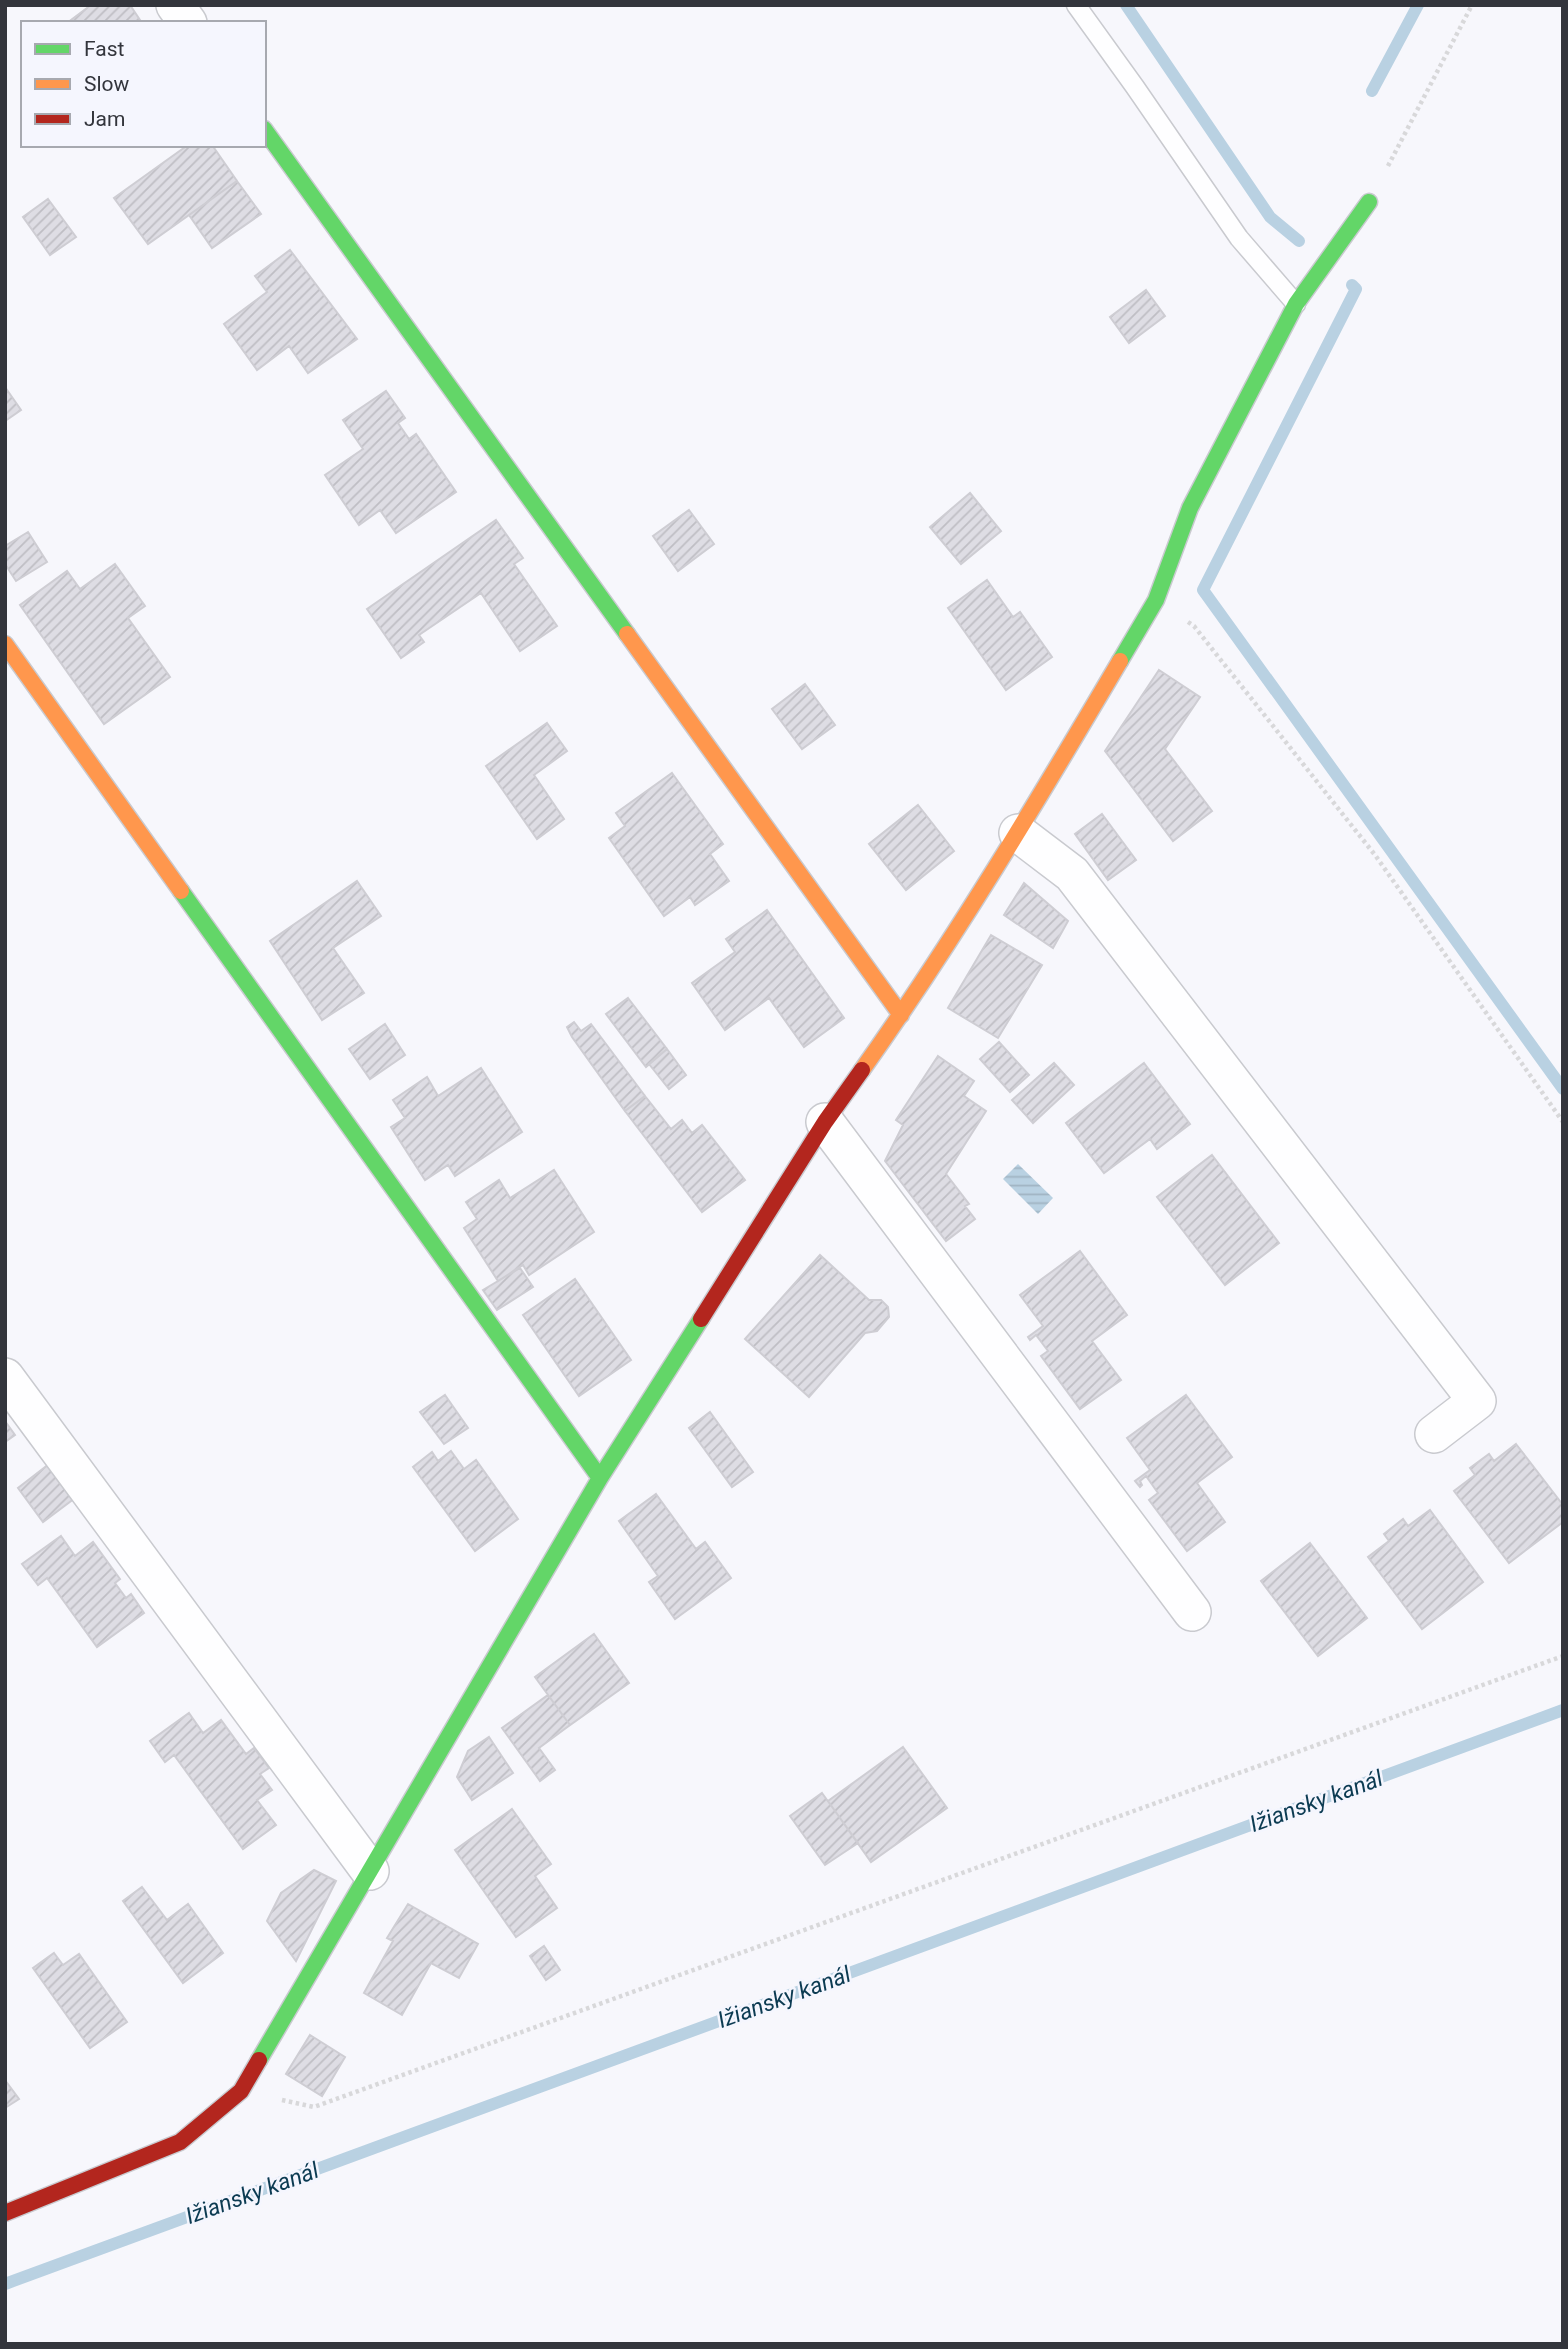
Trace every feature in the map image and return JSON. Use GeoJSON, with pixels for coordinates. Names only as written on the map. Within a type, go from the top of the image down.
{"type":"FeatureCollection","features":[{"type":"Feature","properties":{"kind":"street"},"geometry":{"type":"LineString","coordinates":[[175,5],[187,21]]}},
{"type":"Feature","properties":{"kind":"street"},"geometry":{"type":"LineString","coordinates":[[266,132],[901,1015]]}},
{"type":"Feature","properties":{"kind":"street"},"geometry":{"type":"LineString","coordinates":[[5,2213],[180,2142],[241,2091],[600,1478],[825,1122],[901,1015],[1018,833],[1156,600],[1190,508],[1296,304],[1369,202]]}},
{"type":"Feature","properties":{"kind":"street"},"geometry":{"type":"LineString","coordinates":[[5,644],[600,1478]]}},
{"type":"Feature","properties":{"kind":"street"},"geometry":{"type":"LineString","coordinates":[[1018,833],[1072,874],[1477,1401],[1434,1434]]}},
{"type":"Feature","properties":{"kind":"street"},"geometry":{"type":"LineString","coordinates":[[825,1122],[1192,1612]]}},
{"type":"Feature","properties":{"kind":"street"},"geometry":{"type":"LineString","coordinates":[[5,1377],[370,1871]]}},
{"type":"Feature","properties":{"kind":"lane"},"geometry":{"type":"LineString","coordinates":[[1076,5],[1239,238],[1296,304]]}},
{"type":"Feature","properties":{"kind":"path"},"geometry":{"type":"LineString","coordinates":[[1369,202],[1472,5]]}},
{"type":"Feature","properties":{"kind":"path"},"geometry":{"type":"LineString","coordinates":[[1156,600],[1194,626],[1375,855],[1563,1122]]}},
{"type":"Feature","properties":{"kind":"path"},"geometry":{"type":"LineString","coordinates":[[241,2091],[314,2107],[1563,1656]]}},
{"type":"Feature","properties":{"kind":"water"},"geometry":{"type":"Polygon","coordinates":[[[1018,1164],[1053,1198],[1038,1214],[1003,1179],[1018,1164]]]}},
{"type":"Feature","properties":{"kind":"building"},"geometry":{"type":"Polygon","coordinates":[[[91,5],[130,5],[141,21],[70,21],[91,5]]]}},
{"type":"Feature","properties":{"kind":"building"},"geometry":{"type":"Polygon","coordinates":[[[185,147],[213,147],[237,181],[148,244],[114,198],[185,147]]]}},
{"type":"Feature","properties":{"kind":"building"},"geometry":{"type":"Polygon","coordinates":[[[237,181],[261,214],[212,248],[189,215],[237,181]]]}},
{"type":"Feature","properties":{"kind":"building"},"geometry":{"type":"Polygon","coordinates":[[[48,199],[76,237],[50,255],[23,217],[48,199]]]}},
{"type":"Feature","properties":{"kind":"building"},"geometry":{"type":"Polygon","coordinates":[[[290,250],[357,339],[308,373],[289,346],[257,370],[224,324],[267,292],[255,276],[290,250]]]}},
{"type":"Feature","properties":{"kind":"building"},"geometry":{"type":"Polygon","coordinates":[[[1146,290],[1165,316],[1129,343],[1110,317],[1146,290]]]}},
{"type":"Feature","properties":{"kind":"building"},"geometry":{"type":"Polygon","coordinates":[[[5,387],[21,410],[5,421],[5,387]]]}},
{"type":"Feature","properties":{"kind":"building"},"geometry":{"type":"Polygon","coordinates":[[[386,391],[405,418],[398,423],[409,439],[416,434],[456,492],[396,533],[380,510],[359,525],[325,475],[363,449],[343,420],[386,391]]]}},
{"type":"Feature","properties":{"kind":"building"},"geometry":{"type":"Polygon","coordinates":[[[970,493],[1001,531],[961,564],[930,527],[970,493]]]}},
{"type":"Feature","properties":{"kind":"building"},"geometry":{"type":"Polygon","coordinates":[[[689,510],[714,544],[678,571],[653,536],[689,510]]]}},
{"type":"Feature","properties":{"kind":"building"},"geometry":{"type":"Polygon","coordinates":[[[496,520],[523,558],[514,564],[557,626],[520,651],[481,593],[419,635],[424,642],[401,658],[367,609],[496,520]]]}},
{"type":"Feature","properties":{"kind":"building"},"geometry":{"type":"Polygon","coordinates":[[[28,532],[47,562],[16,581],[5,564],[5,546],[28,532]]]}},
{"type":"Feature","properties":{"kind":"building"},"geometry":{"type":"Polygon","coordinates":[[[115,564],[145,606],[128,618],[170,677],[104,724],[20,605],[67,571],[80,589],[115,564]]]}},
{"type":"Feature","properties":{"kind":"building"},"geometry":{"type":"Polygon","coordinates":[[[987,580],[1013,617],[1020,612],[1052,657],[1006,690],[948,608],[987,580]]]}},
{"type":"Feature","properties":{"kind":"building"},"geometry":{"type":"Polygon","coordinates":[[[1159,670],[1200,697],[1165,749],[1212,811],[1173,841],[1105,751],[1159,670]]]}},
{"type":"Feature","properties":{"kind":"building"},"geometry":{"type":"Polygon","coordinates":[[[805,684],[835,725],[802,749],[772,709],[805,684]]]}},
{"type":"Feature","properties":{"kind":"building"},"geometry":{"type":"Polygon","coordinates":[[[547,723],[567,751],[534,775],[564,819],[537,839],[486,766],[547,723]]]}},
{"type":"Feature","properties":{"kind":"building"},"geometry":{"type":"Polygon","coordinates":[[[672,773],[723,844],[710,854],[729,881],[695,905],[690,897],[664,916],[609,838],[625,826],[616,813],[672,773]]]}},
{"type":"Feature","properties":{"kind":"building"},"geometry":{"type":"Polygon","coordinates":[[[918,805],[954,851],[906,890],[869,844],[918,805]]]}},
{"type":"Feature","properties":{"kind":"building"},"geometry":{"type":"Polygon","coordinates":[[[1102,814],[1136,860],[1108,880],[1075,834],[1102,814]]]}},
{"type":"Feature","properties":{"kind":"building"},"geometry":{"type":"Polygon","coordinates":[[[357,881],[381,916],[333,948],[364,993],[322,1020],[270,941],[357,881]]]}},
{"type":"Feature","properties":{"kind":"building"},"geometry":{"type":"Polygon","coordinates":[[[1024,883],[1068,921],[1053,948],[1004,915],[1024,883]]]}},
{"type":"Feature","properties":{"kind":"building"},"geometry":{"type":"Polygon","coordinates":[[[767,910],[844,1018],[804,1047],[769,998],[725,1030],[692,983],[735,952],[726,939],[767,910]]]}},
{"type":"Feature","properties":{"kind":"building"},"geometry":{"type":"Polygon","coordinates":[[[991,935],[1042,965],[998,1038],[948,1008],[991,935]]]}},
{"type":"Feature","properties":{"kind":"building"},"geometry":{"type":"Polygon","coordinates":[[[628,998],[667,1049],[646,1067],[606,1014],[628,998]]]}},
{"type":"Feature","properties":{"kind":"building"},"geometry":{"type":"Polygon","coordinates":[[[574,1022],[581,1031],[591,1024],[645,1096],[625,1111],[572,1037],[567,1027],[574,1022]]]}},
{"type":"Feature","properties":{"kind":"building"},"geometry":{"type":"Polygon","coordinates":[[[385,1024],[405,1055],[370,1079],[349,1049],[385,1024]]]}},
{"type":"Feature","properties":{"kind":"building"},"geometry":{"type":"Polygon","coordinates":[[[999,1042],[1029,1075],[1010,1092],[980,1059],[999,1042]]]}},
{"type":"Feature","properties":{"kind":"building"},"geometry":{"type":"Polygon","coordinates":[[[667,1049],[686,1075],[669,1089],[649,1064],[667,1049]]]}},
{"type":"Feature","properties":{"kind":"building"},"geometry":{"type":"Polygon","coordinates":[[[938,1056],[974,1081],[964,1096],[986,1111],[946,1174],[969,1204],[965,1206],[975,1219],[946,1241],[885,1161],[903,1125],[896,1120],[938,1056]]]}},
{"type":"Feature","properties":{"kind":"building"},"geometry":{"type":"Polygon","coordinates":[[[1054,1063],[1074,1085],[1033,1123],[1012,1100],[1054,1063]]]}},
{"type":"Feature","properties":{"kind":"building"},"geometry":{"type":"Polygon","coordinates":[[[1144,1063],[1190,1124],[1157,1149],[1150,1139],[1104,1173],[1066,1123],[1144,1063]]]}},
{"type":"Feature","properties":{"kind":"building"},"geometry":{"type":"Polygon","coordinates":[[[481,1068],[522,1132],[455,1176],[448,1165],[425,1180],[391,1127],[405,1118],[393,1100],[427,1077],[438,1096],[481,1068]]]}},
{"type":"Feature","properties":{"kind":"building"},"geometry":{"type":"Polygon","coordinates":[[[645,1096],[671,1129],[682,1120],[692,1133],[702,1125],[745,1180],[702,1212],[625,1111],[645,1096]]]}},
{"type":"Feature","properties":{"kind":"building"},"geometry":{"type":"Polygon","coordinates":[[[1212,1155],[1279,1243],[1225,1285],[1157,1197],[1212,1155]]]}},
{"type":"Feature","properties":{"kind":"building"},"geometry":{"type":"Polygon","coordinates":[[[554,1170],[594,1232],[529,1275],[523,1265],[498,1281],[464,1228],[477,1219],[466,1202],[499,1180],[510,1198],[554,1170]]]}},
{"type":"Feature","properties":{"kind":"building"},"geometry":{"type":"Polygon","coordinates":[[[1080,1251],[1127,1315],[1092,1341],[1121,1380],[1080,1409],[1041,1356],[1048,1351],[1036,1335],[1030,1340],[1028,1337],[1043,1326],[1020,1295],[1080,1251]]]}},
{"type":"Feature","properties":{"kind":"building"},"geometry":{"type":"Polygon","coordinates":[[[820,1255],[869,1300],[881,1300],[888,1307],[889,1317],[877,1331],[865,1333],[809,1397],[745,1339],[820,1255]]]}},
{"type":"Feature","properties":{"kind":"building"},"geometry":{"type":"Polygon","coordinates":[[[520,1268],[533,1287],[497,1310],[483,1290],[520,1268]]]}},
{"type":"Feature","properties":{"kind":"building"},"geometry":{"type":"Polygon","coordinates":[[[575,1279],[631,1360],[579,1396],[523,1315],[575,1279]]]}},
{"type":"Feature","properties":{"kind":"building"},"geometry":{"type":"Polygon","coordinates":[[[445,1395],[468,1428],[444,1444],[420,1412],[445,1395]]]}},
{"type":"Feature","properties":{"kind":"building"},"geometry":{"type":"Polygon","coordinates":[[[1186,1395],[1232,1457],[1197,1483],[1225,1522],[1187,1551],[1149,1500],[1158,1493],[1146,1476],[1140,1481],[1140,1487],[1135,1481],[1150,1470],[1127,1438],[1186,1395]]]}},
{"type":"Feature","properties":{"kind":"building"},"geometry":{"type":"Polygon","coordinates":[[[710,1412],[753,1472],[732,1487],[689,1428],[710,1412]]]}},
{"type":"Feature","properties":{"kind":"building"},"geometry":{"type":"Polygon","coordinates":[[[5,1421],[15,1435],[5,1442],[5,1421]]]}},
{"type":"Feature","properties":{"kind":"building"},"geometry":{"type":"Polygon","coordinates":[[[1516,1444],[1563,1505],[1563,1522],[1509,1563],[1454,1491],[1475,1475],[1470,1468],[1489,1454],[1494,1461],[1516,1444]]]}},
{"type":"Feature","properties":{"kind":"building"},"geometry":{"type":"Polygon","coordinates":[[[451,1451],[464,1469],[476,1460],[518,1519],[475,1551],[413,1467],[432,1452],[438,1461],[451,1451]]]}},
{"type":"Feature","properties":{"kind":"building"},"geometry":{"type":"Polygon","coordinates":[[[53,1461],[79,1495],[43,1522],[18,1488],[53,1461]]]}},
{"type":"Feature","properties":{"kind":"building"},"geometry":{"type":"Polygon","coordinates":[[[656,1494],[696,1549],[705,1542],[731,1578],[675,1619],[649,1582],[658,1576],[619,1521],[656,1494]]]}},
{"type":"Feature","properties":{"kind":"building"},"geometry":{"type":"Polygon","coordinates":[[[1430,1510],[1483,1582],[1422,1629],[1368,1557],[1389,1541],[1384,1534],[1403,1519],[1408,1526],[1430,1510]]]}},
{"type":"Feature","properties":{"kind":"building"},"geometry":{"type":"Polygon","coordinates":[[[61,1536],[75,1556],[93,1542],[120,1579],[115,1583],[126,1598],[131,1594],[144,1613],[97,1647],[47,1578],[38,1585],[22,1564],[61,1536]]]}},
{"type":"Feature","properties":{"kind":"building"},"geometry":{"type":"Polygon","coordinates":[[[1310,1543],[1367,1618],[1318,1656],[1261,1581],[1310,1543]]]}},
{"type":"Feature","properties":{"kind":"building"},"geometry":{"type":"Polygon","coordinates":[[[594,1634],[629,1683],[570,1725],[535,1677],[594,1634]]]}},
{"type":"Feature","properties":{"kind":"building"},"geometry":{"type":"Polygon","coordinates":[[[548,1695],[570,1725],[539,1748],[555,1770],[540,1781],[502,1728],[548,1695]]]}},
{"type":"Feature","properties":{"kind":"building"},"geometry":{"type":"Polygon","coordinates":[[[189,1713],[203,1733],[221,1720],[246,1754],[254,1748],[269,1768],[260,1774],[272,1790],[257,1800],[276,1825],[243,1849],[174,1755],[165,1762],[150,1741],[189,1713]]]}},
{"type":"Feature","properties":{"kind":"building"},"geometry":{"type":"Polygon","coordinates":[[[489,1737],[513,1773],[472,1800],[457,1777],[468,1751],[489,1737]]]}},
{"type":"Feature","properties":{"kind":"building"},"geometry":{"type":"Polygon","coordinates":[[[903,1747],[947,1808],[871,1862],[828,1801],[903,1747]]]}},
{"type":"Feature","properties":{"kind":"building"},"geometry":{"type":"Polygon","coordinates":[[[822,1793],[858,1843],[825,1865],[790,1816],[822,1793]]]}},
{"type":"Feature","properties":{"kind":"building"},"geometry":{"type":"Polygon","coordinates":[[[512,1809],[551,1864],[535,1876],[557,1908],[516,1937],[455,1850],[512,1809]]]}},
{"type":"Feature","properties":{"kind":"building"},"geometry":{"type":"Polygon","coordinates":[[[314,1870],[336,1881],[296,1961],[267,1921],[281,1893],[314,1870]]]}},
{"type":"Feature","properties":{"kind":"building"},"geometry":{"type":"Polygon","coordinates":[[[142,1887],[167,1920],[188,1904],[223,1953],[183,1983],[123,1901],[142,1887]]]}},
{"type":"Feature","properties":{"kind":"building"},"geometry":{"type":"Polygon","coordinates":[[[408,1904],[478,1944],[459,1978],[431,1963],[402,2015],[364,1993],[393,1941],[387,1938],[408,1904]]]}},
{"type":"Feature","properties":{"kind":"building"},"geometry":{"type":"Polygon","coordinates":[[[544,1946],[560,1970],[546,1980],[530,1956],[544,1946]]]}},
{"type":"Feature","properties":{"kind":"building"},"geometry":{"type":"Polygon","coordinates":[[[54,1953],[63,1965],[79,1954],[127,2022],[90,2048],[33,1968],[54,1953]]]}},
{"type":"Feature","properties":{"kind":"building"},"geometry":{"type":"Polygon","coordinates":[[[310,2035],[345,2057],[322,2096],[286,2074],[310,2035]]]}},
{"type":"Feature","properties":{"kind":"building"},"geometry":{"type":"Polygon","coordinates":[[[5,2080],[19,2099],[5,2108],[5,2080]]]}},
{"type":"Feature","properties":{"kind":"waterway"},"geometry":{"type":"LineString","coordinates":[[1126,5],[1270,217],[1299,241]]}},
{"type":"Feature","properties":{"kind":"waterway"},"geometry":{"type":"LineString","coordinates":[[1372,91],[1418,5]]}},
{"type":"Feature","properties":{"kind":"waterway"},"geometry":{"type":"LineString","coordinates":[[1352,285],[1356,289],[1203,590],[1563,1089]]}},
{"type":"Feature","properties":{"kind":"waterway","name":"Ižiansky kanál"},"geometry":{"type":"LineString","coordinates":[[5,2284],[1563,1710]]}},
{"type":"Feature","properties":{"kind":"traffic: fast"},"geometry":{"type":"LineString","coordinates":[[266,132],[627,634]]}},
{"type":"Feature","properties":{"kind":"traffic: fast"},"geometry":{"type":"LineString","coordinates":[[1120,661],[1156,600],[1190,508],[1296,304],[1369,202]]}},
{"type":"Feature","properties":{"kind":"traffic: fast"},"geometry":{"type":"LineString","coordinates":[[181,891],[600,1478]]}},
{"type":"Feature","properties":{"kind":"traffic: fast"},"geometry":{"type":"LineString","coordinates":[[259,2060],[600,1478],[701,1319]]}},
{"type":"Feature","properties":{"kind":"traffic: slow"},"geometry":{"type":"LineString","coordinates":[[627,634],[901,1015]]}},
{"type":"Feature","properties":{"kind":"traffic: slow"},"geometry":{"type":"LineString","coordinates":[[5,644],[181,891]]}},
{"type":"Feature","properties":{"kind":"traffic: slow"},"geometry":{"type":"LineString","coordinates":[[862,1070],[963,920],[1120,661]]}},
{"type":"Feature","properties":{"kind":"traffic: jam"},"geometry":{"type":"LineString","coordinates":[[701,1319],[825,1122],[862,1070]]}},
{"type":"Feature","properties":{"kind":"traffic: jam"},"geometry":{"type":"LineString","coordinates":[[5,2213],[180,2142],[241,2091],[259,2060]]}}]}
